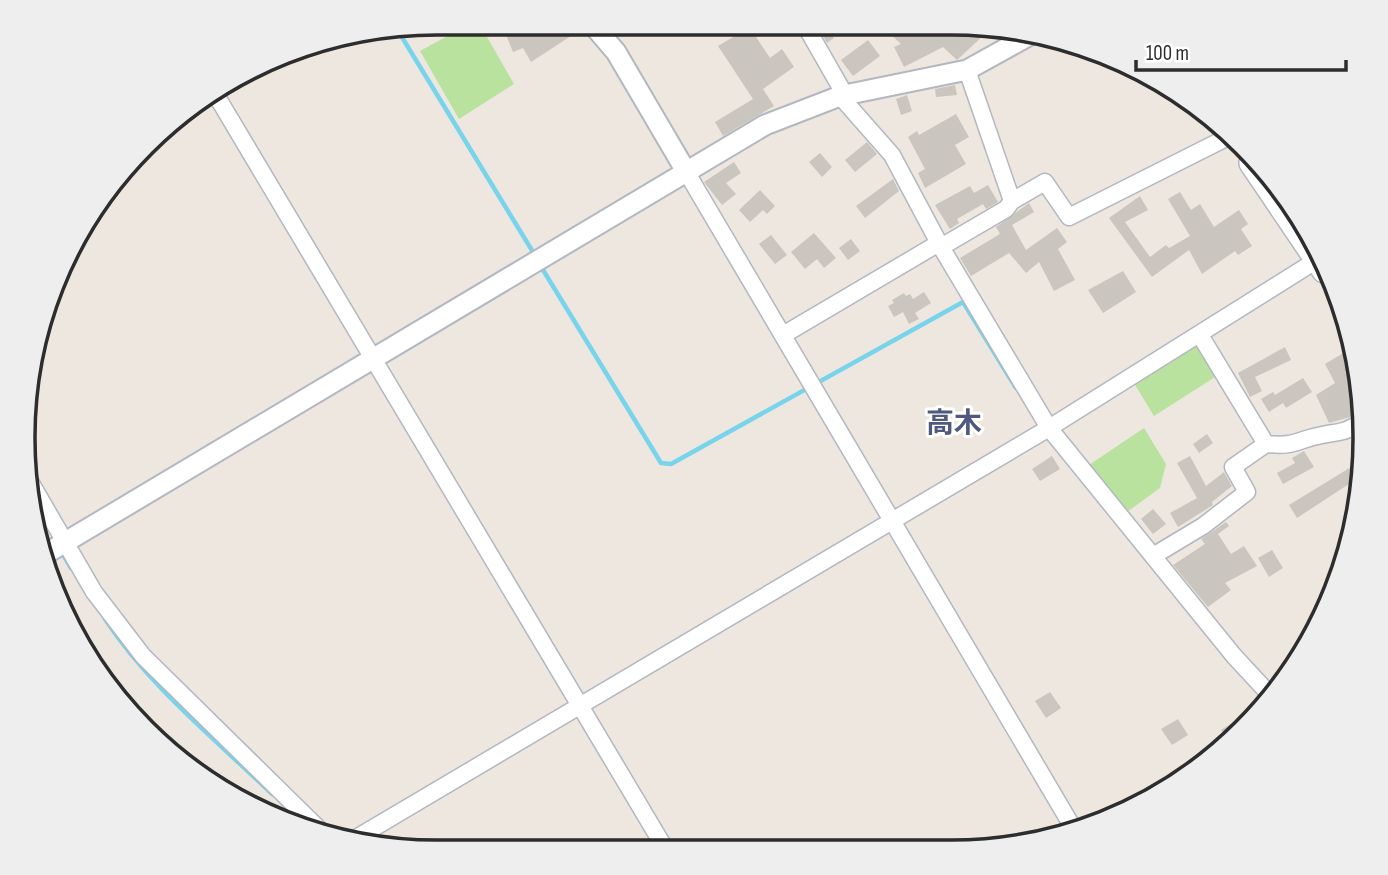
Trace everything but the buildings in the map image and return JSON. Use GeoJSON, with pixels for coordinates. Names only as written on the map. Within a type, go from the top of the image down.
{"type":"FeatureCollection","features":[{"type":"Feature","properties":{"kind":"street"},"geometry":{"type":"LineString","coordinates":[[608,35],[1070,822]]}},
{"type":"Feature","properties":{"kind":"street"},"geometry":{"type":"LineString","coordinates":[[810,35],[842,96],[892,155],[940,245],[1049,428],[1234,656],[1265,689]]}},
{"type":"Feature","properties":{"kind":"street"},"geometry":{"type":"LineString","coordinates":[[51,550],[765,125],[842,96],[967,70],[1019,41]]}},
{"type":"Feature","properties":{"kind":"street"},"geometry":{"type":"LineString","coordinates":[[967,70],[1012,201]]}},
{"type":"Feature","properties":{"kind":"street"},"geometry":{"type":"LineString","coordinates":[[220,99],[660,840]]}},
{"type":"Feature","properties":{"kind":"street"},"geometry":{"type":"LineString","coordinates":[[783,335],[1006,209],[1012,201],[1045,182],[1069,217],[1222,140]]}},
{"type":"Feature","properties":{"kind":"street"},"geometry":{"type":"LineString","coordinates":[[366,833],[1049,428],[1314,266]]}},
{"type":"Feature","properties":{"kind":"street"},"geometry":{"type":"LineString","coordinates":[[1200,335],[1266,443]]}},
{"type":"Feature","properties":{"kind":"street"},"geometry":{"type":"LineString","coordinates":[[1153,556],[1203,526],[1247,492],[1233,467],[1266,443],[1290,446],[1322,434],[1340,434],[1353,427]]}},
{"type":"Feature","properties":{"kind":"street"},"geometry":{"type":"LineString","coordinates":[[39,497],[94,592],[143,656],[310,820]]}},
{"type":"Feature","properties":{"kind":"green space"},"geometry":{"type":"Polygon","coordinates":[[[449,35],[486,35],[514,84],[459,119],[420,51],[449,35]]]}},
{"type":"Feature","properties":{"kind":"green space"},"geometry":{"type":"Polygon","coordinates":[[[1203,340],[1223,372],[1154,416],[1135,385],[1203,340]]]}},
{"type":"Feature","properties":{"kind":"green space"},"geometry":{"type":"Polygon","coordinates":[[[1144,428],[1166,464],[1160,488],[1127,512],[1089,465],[1144,428]]]}},
{"type":"Feature","properties":{"kind":"waterway"},"geometry":{"type":"LineString","coordinates":[[402,37],[536,257]]}},
{"type":"Feature","properties":{"kind":"waterway"},"geometry":{"type":"LineString","coordinates":[[540,265],[661,463],[671,464],[963,302],[1016,388]]}},
{"type":"Feature","properties":{"kind":"waterway"},"geometry":{"type":"LineString","coordinates":[[61,551],[71,568]]}},
{"type":"Feature","properties":{"kind":"waterway"},"geometry":{"type":"LineString","coordinates":[[105,619],[122,644],[162,689],[272,794]]}},
{"type":"Feature","properties":{"kind":"district","name":"高木"},"geometry":{"type":"Point","coordinates":[954,422]}}]}
